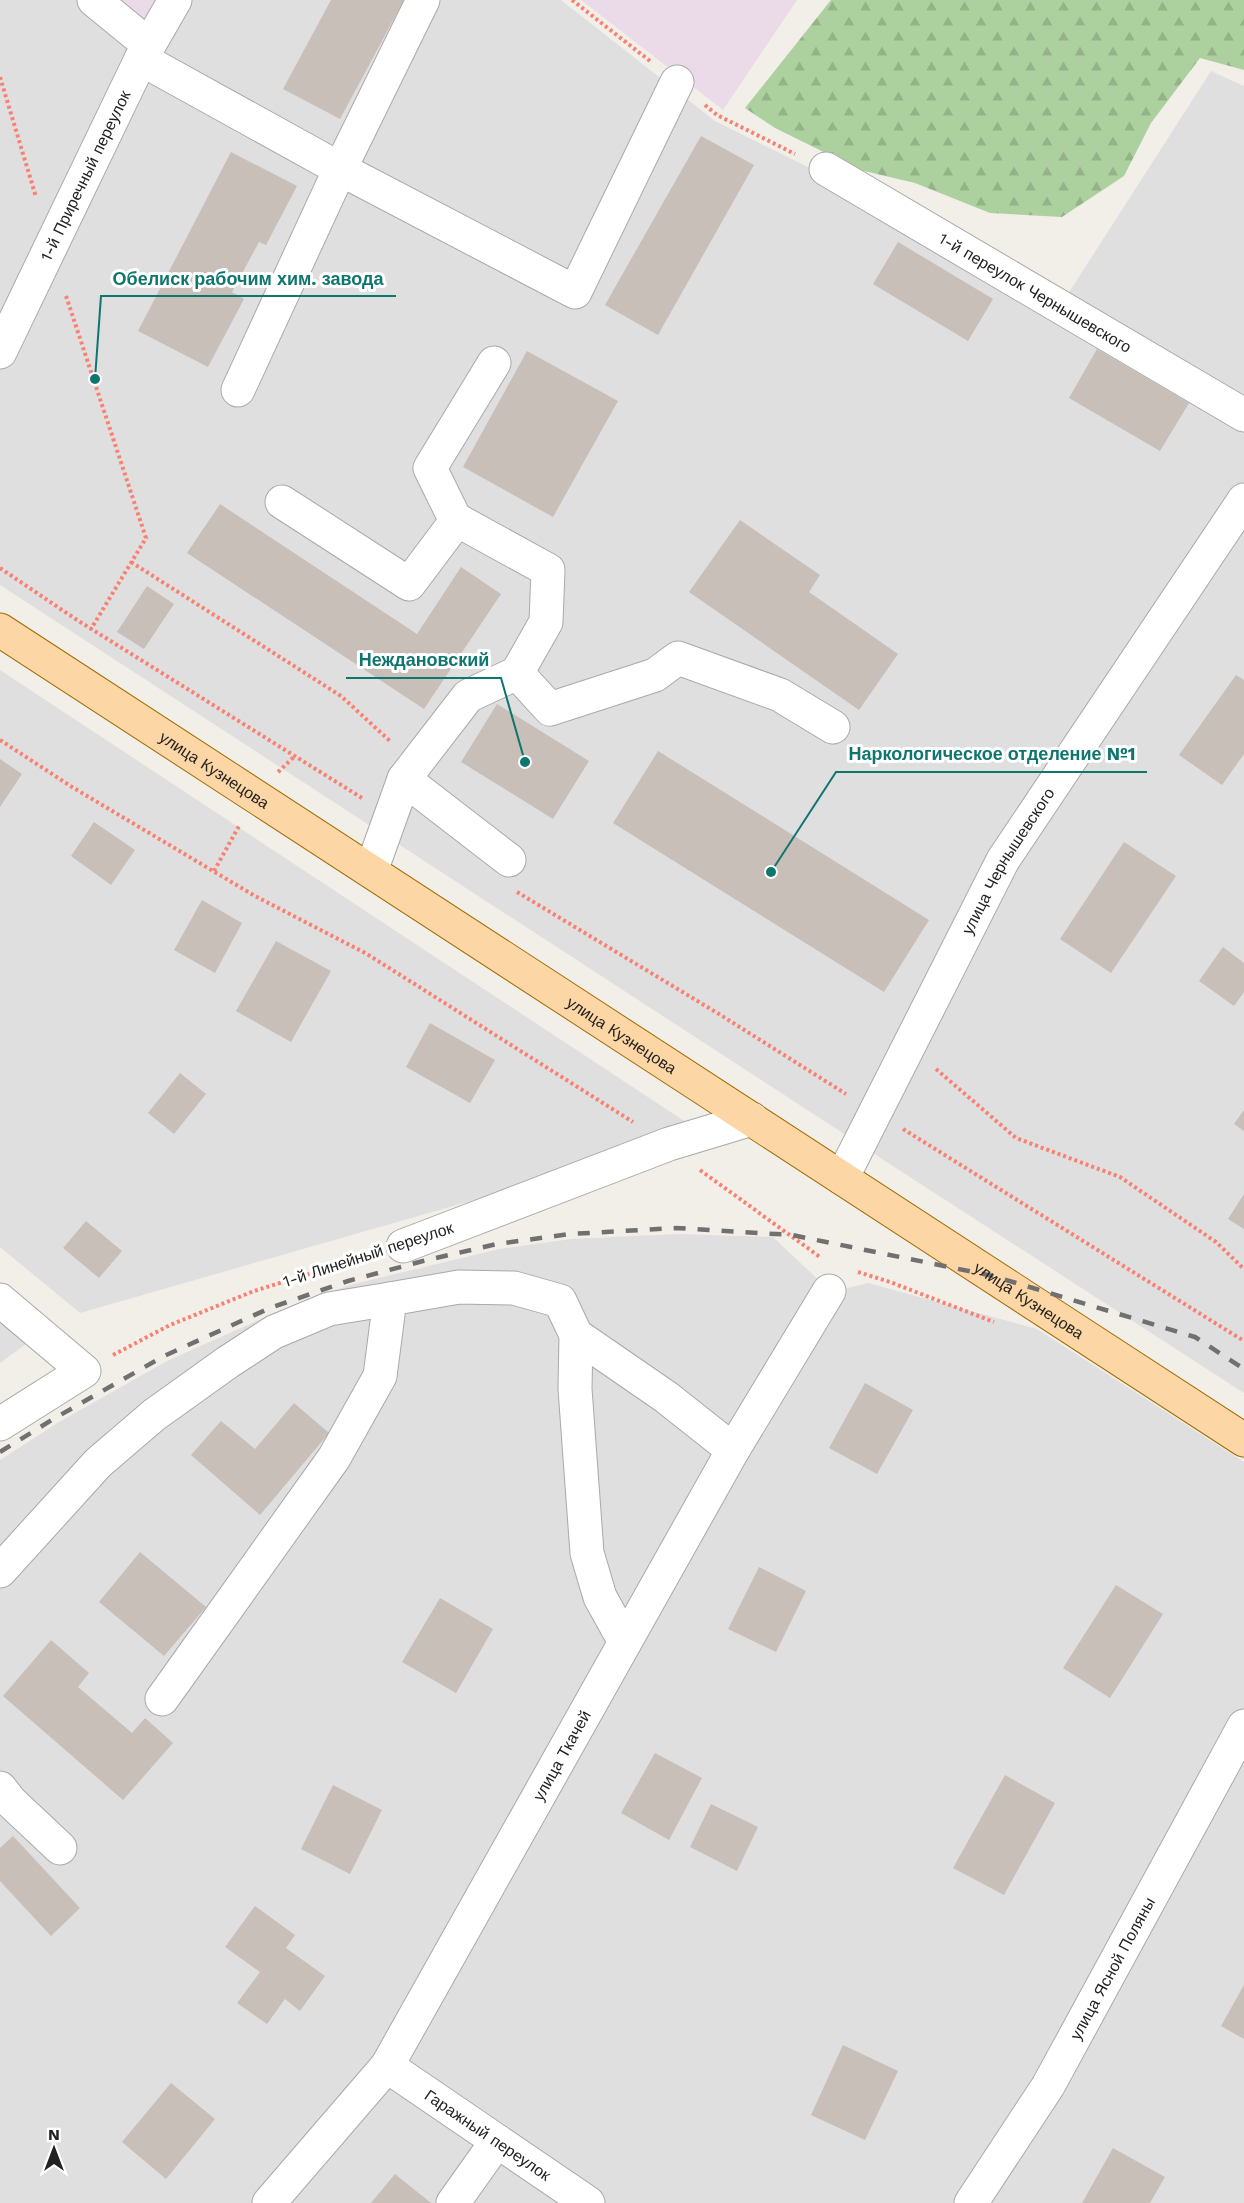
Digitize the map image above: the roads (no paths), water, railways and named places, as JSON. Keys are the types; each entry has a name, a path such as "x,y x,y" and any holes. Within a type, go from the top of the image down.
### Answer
{"main road":[{"name":"улица Кузнецова","path":"0,630 1244,1440"}],"street":[{"path":"94,0 145,52 340,169 575,292 677,82"},
{"name":"1-й Приречный переулок","path":"0,352 145,52 175,0"},
{"path":"238,390 340,169 423,0"},
{"name":"1-й переулок Чернышевского","path":"826,169 1244,415"},
{"path":"371,871 404,779 468,696 517,673 546,622 548,570 456,521 430,468 494,363"},
{"name":"улица Чернышевского","path":"842,1178 1003,860 1244,500"},
{"path":"282,502 409,584 456,521"},
{"path":"517,673 550,709 655,675 678,658 780,695 833,727"},
{"path":"404,779 512,876"},
{"name":"1-й Линейный переулок","path":"403,1246 669,1144 752,1119"},
{"name":"улица Ткачей","path":"269,2203 387,2066 834,1274"},
{"path":"0,1572 98,1463 154,1415 274,1332 329,1310 459,1287 514,1288 560,1301 576,1335 575,1389 587,1553 600,1597 625,1642"},
{"path":"162,1699 334,1458 380,1376 390,1299"},
{"path":"0,1300 84,1371 0,1424"},
{"path":"576,1335 666,1397 733,1450"},
{"name":"улица Ясной Поляны","path":"972,2203 1048,2086 1244,1726"},
{"path":"0,1788 10,1801 60,1848"},
{"name":"Гаражный переулок","path":"387,2066 588,2203"},
{"path":"453,2203 497,2141"}],"railway":[{"path":"0,1452 164,1356 270,1308 348,1281 423,1261 497,1244 570,1234 676,1228 792,1235 993,1276 1195,1337 1244,1369"}],"place":[{"name":"Обелиск рабочим хим. завода","path":"95,379"},
{"name":"Неждановский","path":"525,762"},
{"name":"Наркологическое отделение №1","path":"771,872"}]}
